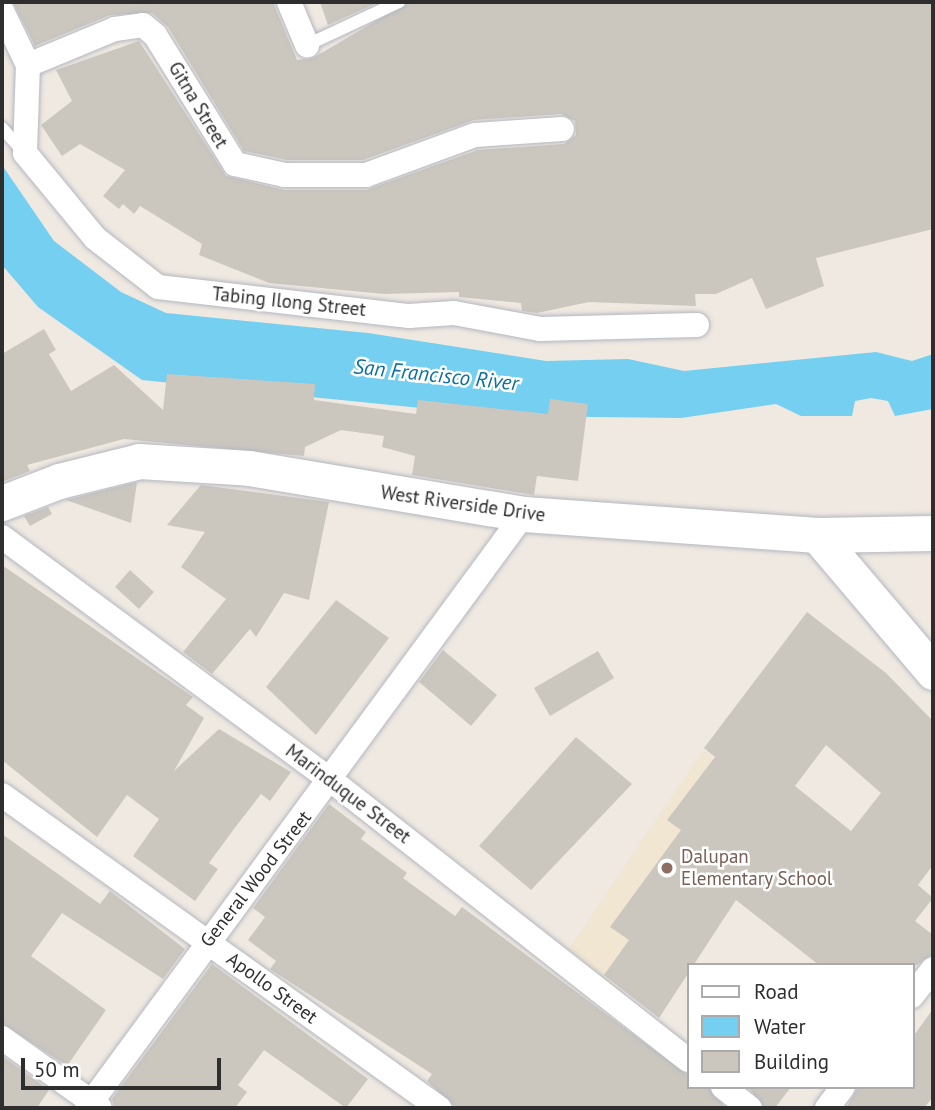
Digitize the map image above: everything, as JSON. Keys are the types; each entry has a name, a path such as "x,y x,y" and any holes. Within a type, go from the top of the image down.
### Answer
{"street":[{"path":"289,2 307,45"},
{"path":"2,11 28,65 25,153"},
{"name":"Gitna Street","path":"28,65 116,29 143,25 155,35 234,164 285,175 366,175 475,135 562,129"},
{"name":"Tabing Ilong Street","path":"25,153 86,229 158,287 410,316 454,313 540,329 697,325"},
{"name":"West Riverside Drive","path":"2,503 59,481 139,461 249,468 524,514 817,535 933,533"},
{"name":"General Wood Street","path":"93,1106 207,942 332,781 524,514"},
{"path":"817,535 933,672"},
{"name":"Marinduque Street","path":"2,537 332,781 687,1059"},
{"name":"Apollo Street","path":"2,796 439,1108"},
{"path":"914,993 933,969"},
{"path":"2,1038 93,1106"},
{"path":"726,1089 750,1108"},
{"path":"827,1108 841,1089"}],"lane":[{"path":"307,45 399,2"},
{"path":"2,128 25,153"}],"shaded area":[{"name":"Dalupan Elementary School","path":"703,750 789,818 716,860 623,992 569,949"}],"water":[{"name":"San Francisco River","path":"2,165 54,241 121,292 166,313 368,333 546,361 628,359 684,371 876,352 912,361 933,354 933,409 895,416 888,401 871,398 855,401 852,416 801,416 776,404 681,418 500,416 142,380 38,307 2,265"}],"building":[{"path":"13,2 273,2 297,60 313,58 408,2 933,2 933,229 816,258 824,286 766,309 752,278 716,294 695,294 696,306 589,302 537,313 522,311 521,303 459,297 459,292 384,294 269,283 199,255 202,244 140,206 134,214 123,204 119,209 103,196 125,170 80,144 62,156 41,125 72,101 56,70 139,41 226,176 285,190 366,190 478,150 564,144 576,135 575,121 561,114 474,120 363,160 287,160 244,151 168,27 152,13 110,15 35,46"},
{"path":"320,2 379,2 328,25"},
{"path":"44,329 56,350 49,354 71,391 114,365 163,410 167,374 315,384 314,400 416,414 418,400 548,414 550,399 588,404 578,481 537,476 534,495 412,475 415,456 382,447 384,436 341,430 305,447 304,456 124,439 27,465 30,471 2,482 2,354"},
{"path":"137,482 131,523 66,500"},
{"path":"201,485 329,502 309,600 284,593 256,637 250,629 212,674 183,652 226,599 181,567 205,532 167,525"},
{"path":"48,507 52,514 30,526 24,516"},
{"path":"2,565 193,697 186,705 204,718 174,771 219,729 291,772 270,801 261,794 234,829 209,863 218,869 195,901 133,856 159,819 127,795 97,837 2,760"},
{"path":"130,570 154,592 139,609 115,587"},
{"path":"336,600 389,638 316,735 266,687"},
{"path":"807,612 886,673 933,721 933,865 918,885 933,898 915,921 933,935 933,954 917,965 816,963 736,900 695,963 687,963 687,975 659,1018 604,975 629,940 610,927 681,830 667,820 715,757 704,748","holes":["826,745 881,793 851,831 795,786"]},
{"path":"443,650 497,695 471,726 419,682"},
{"path":"598,651 614,678 550,716 534,688"},
{"path":"576,737 632,784 531,890 479,846"},
{"path":"329,804 366,832 361,839 407,873 403,878 455,916 462,907 687,1074 687,1089 710,1089 726,1108 456,1108 427,1081 432,1074 270,969 276,961 248,940 265,917 253,908"},
{"path":"2,834 100,904 110,891 185,949 163,979 62,913 31,956 106,1010 67,1066 2,1023"},
{"path":"212,964 368,1079 346,1108 264,1050 238,1085 247,1092 235,1108 115,1108 112,1099"},
{"path":"933,1009 933,1097 924,1108 846,1108 857,1089 914,1089 914,1035"},
{"path":"2,1056 49,1090 37,1108 2,1108"},
{"path":"750,1089 789,1089 775,1108 765,1108"}],"place":[{"name":"Dalupan Elementary School","path":"667,868"}]}
